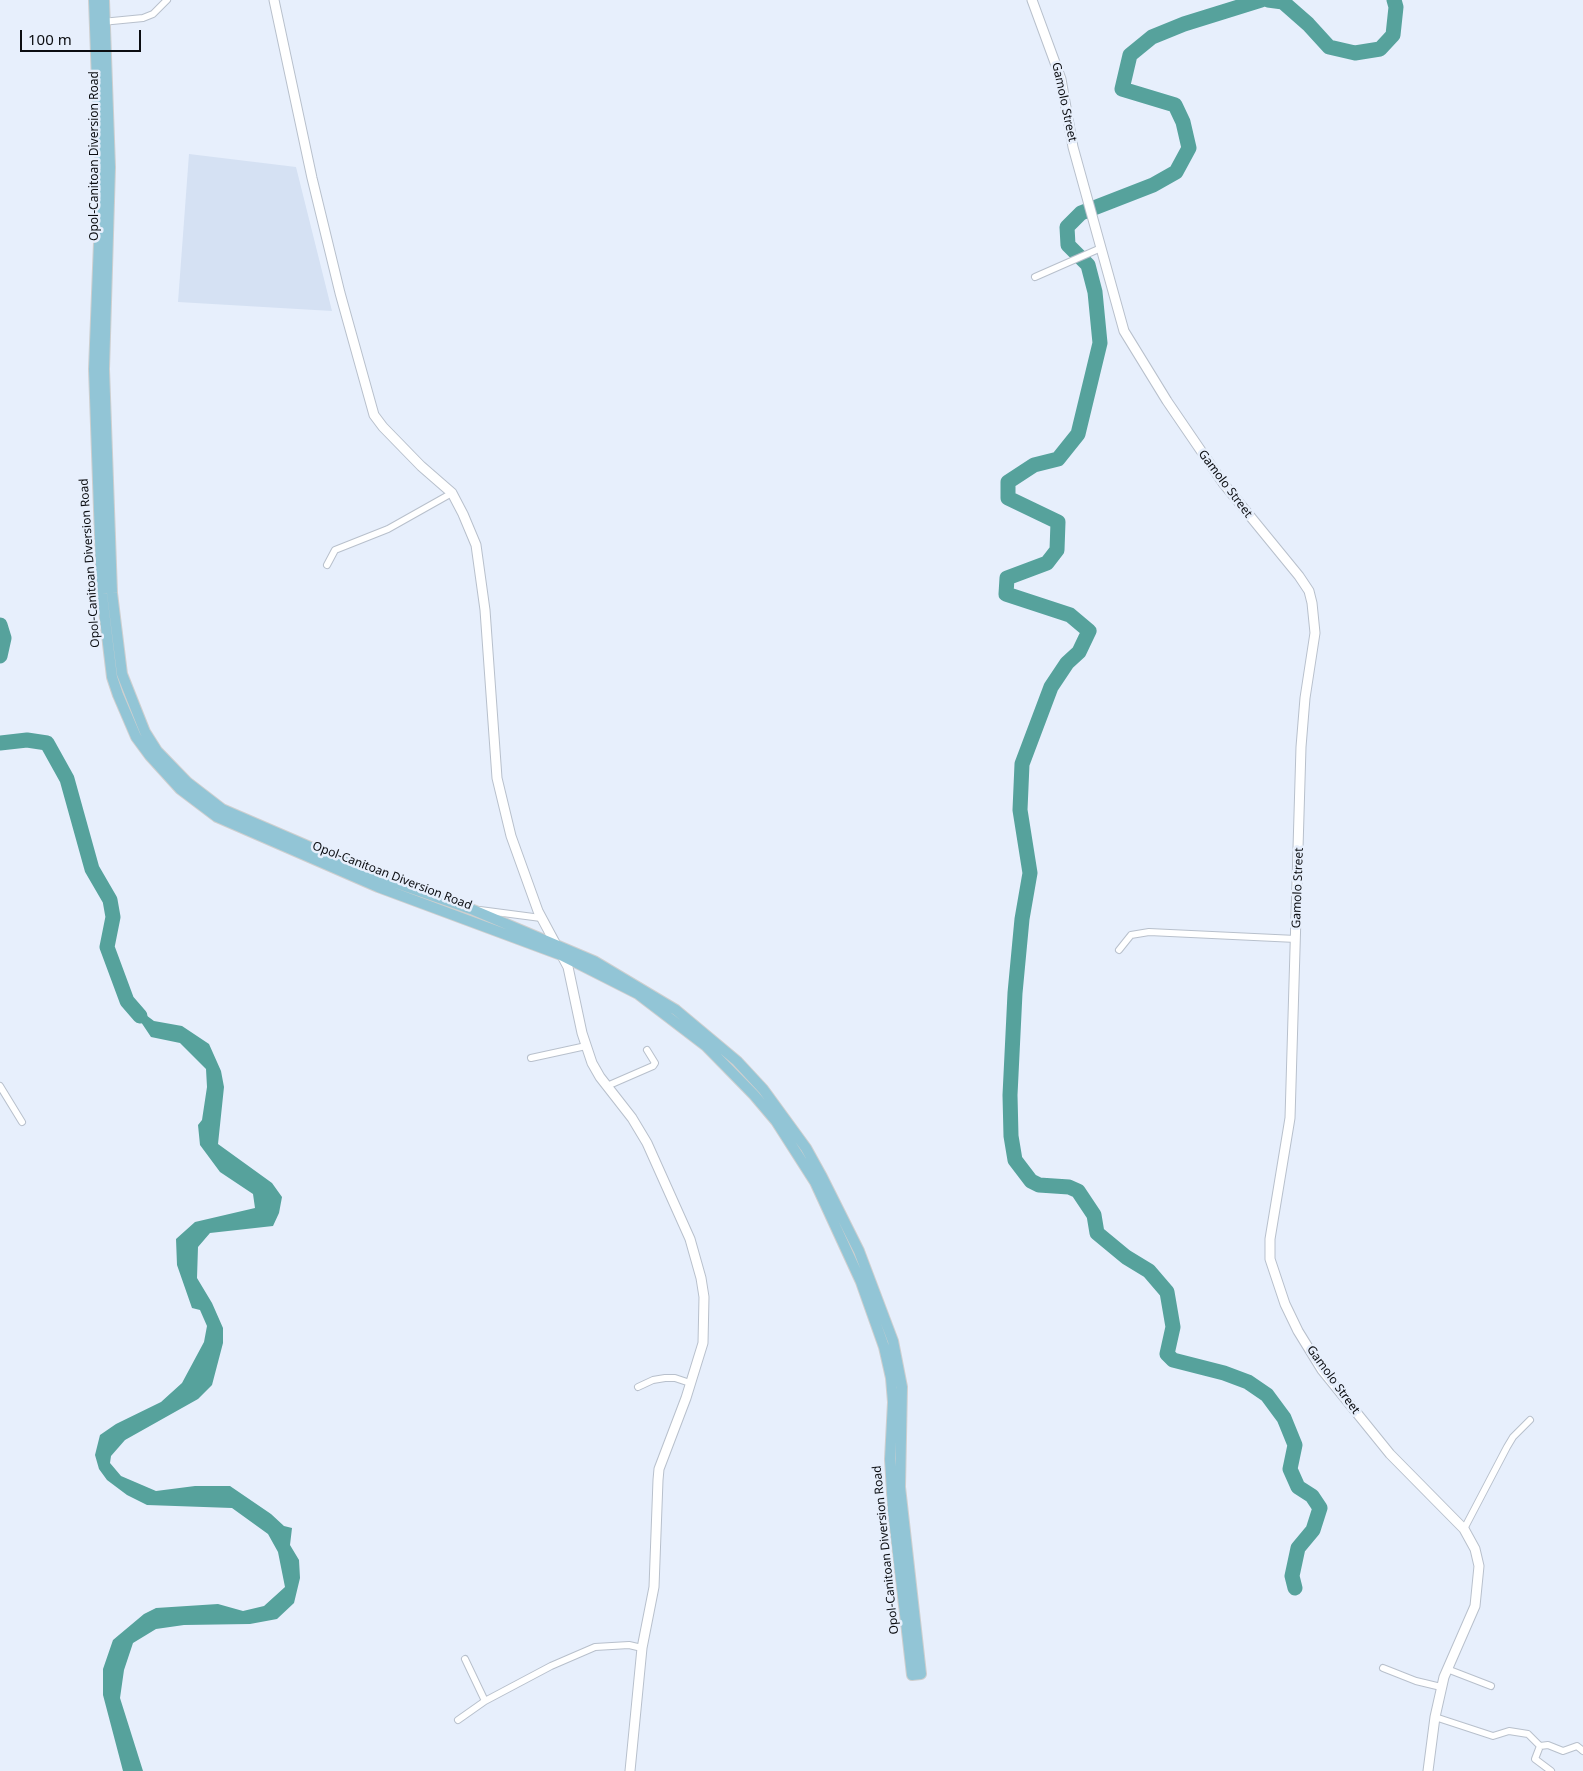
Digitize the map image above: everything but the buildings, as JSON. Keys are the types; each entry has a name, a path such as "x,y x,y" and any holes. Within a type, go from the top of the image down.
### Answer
{"main road":[{"name":"Opol-Canitoan Diversion Road","path":"94,0 100,22"},
{"name":"Opol-Canitoan Diversion Road","path":"104,0 100,22 101,192 94,369 100,554 109,657 118,695 136,737 164,773 197,803 217,817 378,886 469,914 561,955 638,994 706,1046 760,1101 797,1152 815,1182 876,1321 891,1378 893,1402 890,1488 916,1674"},
{"name":"Opol-Canitoan Diversion Road","path":"469,914 484,914 555,943 581,966"}],"street":[{"path":"100,22 143,18 157,10 166,0"},
{"path":"274,0 312,178 367,395 374,415 383,427 452,493 473,538 481,573 500,795 511,836 541,918 561,955"},
{"name":"Gamolo Street","path":"1032,0 1061,79 1073,147 1124,330 1144,366 1223,483 1299,576 1311,598 1315,619 1315,633 1305,698 1301,747 1289,1132 1270,1239 1270,1259 1275,1277 1298,1331 1322,1370 1390,1454 1464,1529 1475,1549 1479,1566 1475,1606 1441,1687 1428,1771"},
{"path":"1035,277 1101,248"},
{"path":"327,565 335,550 388,529 452,493"},
{"path":"469,914 494,912 541,918"},
{"path":"484,914 494,912"},
{"path":"1119,950 1131,935 1149,932 1296,939"},
{"path":"581,966 586,1046 592,1063 632,1118 647,1144 677,1209 697,1259 704,1297 703,1343 660,1469 654,1587 642,1648 636,1730 630,1771"},
{"path":"531,1058 586,1046"},
{"path":"607,1086 653,1066 655,1063 647,1050"},
{"path":"0,1086 22,1122"},
{"path":"638,1387 653,1380 665,1378 675,1378 690,1383"},
{"path":"1464,1529 1513,1437 1530,1420"},
{"path":"458,1720 485,1702 551,1666 595,1647 629,1645 642,1648"},
{"path":"465,1659 485,1702"},
{"path":"1383,1668 1416,1681 1441,1687"},
{"path":"1447,1669 1491,1686"},
{"path":"1435,1717 1493,1736 1509,1731 1528,1734 1540,1746"},
{"path":"1540,1746 1548,1745 1563,1751 1577,1746 1583,1751"},
{"path":"1540,1746 1535,1759 1551,1771"}],"shaded area":[{"path":"189,154 296,167 332,311 178,302"},
{"path":"127,1001 154,1021 182,1026 209,1044 221,1071 224,1087 218,1144 272,1183 282,1197 279,1213 273,1226 210,1233 198,1247 197,1278 212,1303 223,1328 223,1343 212,1385 198,1399 125,1440 111,1456 110,1463 121,1476 156,1491 195,1486 230,1486 271,1514 284,1526 292,1528 290,1545 299,1560 300,1578 294,1603 277,1619 250,1624 184,1625 156,1629 133,1643 124,1670 120,1698 143,1771 123,1771 103,1695 103,1669 113,1640 144,1614 156,1608 218,1604 243,1611 264,1606 285,1587 278,1552 268,1534 232,1508 147,1505 127,1495 107,1480 99,1469 95,1455 100,1435 116,1424 161,1402 182,1383 204,1342 207,1326 200,1310 192,1308 177,1265 176,1239 195,1222 255,1208 253,1194 220,1172 200,1145 198,1125 202,1120 207,1087 206,1069 180,1043 151,1037"}],"waterway":[{"path":"1261,0 1184,24 1152,37 1130,55 1122,89 1175,105 1183,122 1189,148 1176,172 1153,185 1081,213 1067,227 1068,245 1088,265 1095,292 1100,343 1078,434 1058,459 1034,465 1008,482 1008,498 1058,522 1057,550 1047,563 1007,578 1006,594 1070,615 1089,631 1079,652 1067,663 1051,687 1022,764 1020,810 1030,873 1022,919 1015,993 1010,1095 1011,1136 1015,1160 1031,1181 1039,1185 1069,1187 1078,1191 1094,1215 1097,1233 1126,1257 1149,1271 1167,1292 1173,1327 1167,1354 1173,1360 1224,1373 1248,1382 1267,1395 1284,1418 1295,1445 1290,1469 1298,1487 1312,1496 1320,1508 1313,1530 1298,1548 1292,1576 1295,1588"},
{"path":"1268,0 1283,2 1308,24 1329,47 1355,53 1380,49 1393,35 1396,7 1394,0"},
{"path":"0,625 4,638 0,656"},
{"path":"0,743 27,740 47,743 67,779 92,869 110,900 113,917 107,947 127,1001 140,1016"}]}
